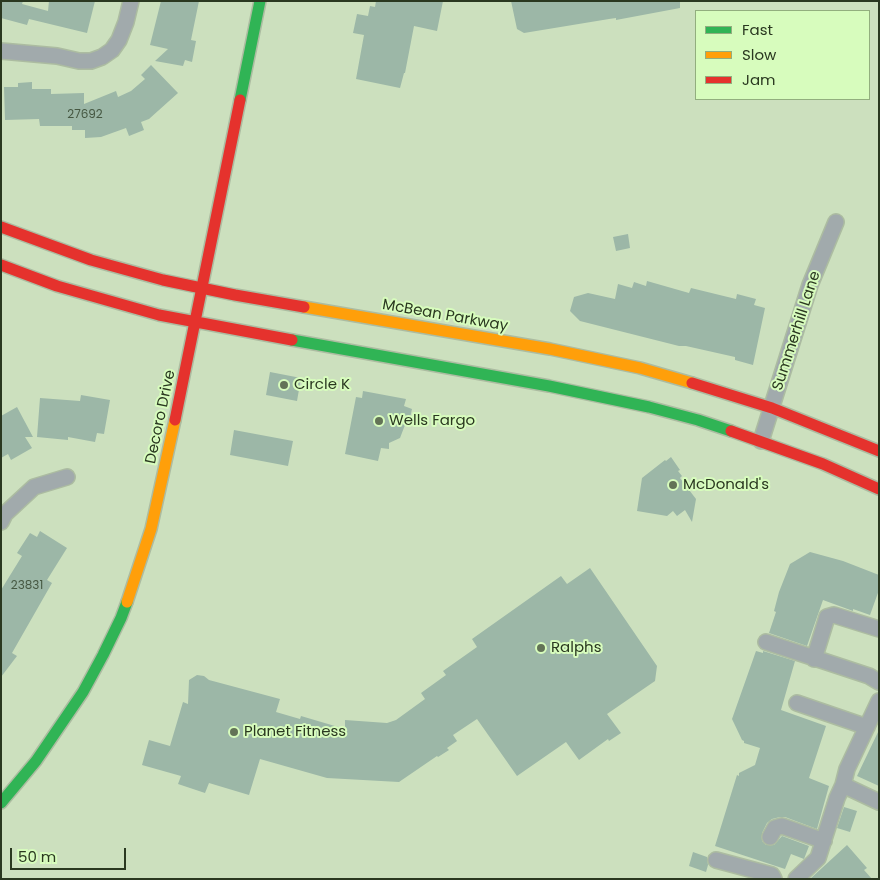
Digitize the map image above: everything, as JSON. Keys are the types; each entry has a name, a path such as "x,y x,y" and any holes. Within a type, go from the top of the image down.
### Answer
{"main road":[{"name":"Decoro Drive","path":"1,803 36,761 61,727 83,692 121,618 137,574 151,530 260,1"},
{"name":"McBean Parkway","path":"1,227 91,260 163,280 595,358 684,380 822,426 879,451"},
{"path":"1,265 104,300 150,313 599,395 698,420 823,464 879,489"}],"street":[{"path":"1,51 57,56 79,61 91,61 102,57 112,50 120,40 131,1"},
{"name":"Summerhill Lane","path":"761,441 810,285 836,222"},
{"path":"1,522 5,514 34,487 67,477"},
{"path":"814,658 827,617 834,615 878,626"},
{"path":"766,642 869,676 879,682"},
{"path":"796,879 818,858 847,769 879,701"},
{"path":"797,703 867,727"},
{"path":"843,785 879,802"},
{"path":"770,836 776,828 782,826 824,841"},
{"path":"716,860 772,875 774,879"}],"building":[{"path":"1,1 23,1 22,4 48,11 49,1 95,1 87,33 29,19 27,25 1,18"},
{"path":"161,1 199,1 191,40 196,41 192,62 185,60 183,66 155,61 168,49 150,45"},
{"path":"376,1 443,1 437,31 414,26 405,73 400,88 356,79 364,35 353,33 357,14 368,16 370,6 375,7"},
{"path":"511,1 680,1 680,8 616,20 616,18 524,33 517,29"},
{"path":"151,65 178,93 149,119 141,122 144,130 129,136 126,128 101,137 85,138 85,130 72,130 72,126 40,126 39,119 5,120 4,87 18,87 18,83 32,82 32,89 51,89 51,94 84,93 84,104 116,91 118,97 131,91 145,79 141,75"},
{"path":"628,234 630,248 616,251 613,237"},
{"path":"647,281 689,293 691,288 736,299 737,294 756,299 754,305 765,308 753,365 735,360 735,357 679,346 580,321 570,311 574,297 588,293 615,299 618,284 632,288 634,282 646,286"},
{"path":"270,372 301,378 297,401 266,395"},
{"path":"363,391 406,399 404,406 412,409 409,423 405,425 400,438 389,443 389,449 381,448 378,461 345,454 356,397 362,398"},
{"path":"81,395 110,400 104,434 97,433 95,442 68,437 68,440 37,437 40,398 80,401"},
{"path":"17,407 33,437 25,437 32,448 11,460 8,454 1,458 1,416"},
{"path":"234,430 293,441 288,466 230,455"},
{"path":"671,457 680,470 678,471 682,476 680,478 696,499 692,522 685,510 677,516 673,511 667,516 637,511 642,478"},
{"path":"40,531 67,548 47,580 52,583 12,653 17,656 1,677 1,590 22,556 17,553 30,533 37,537"},
{"path":"810,552 843,561 879,575 879,590 870,615 823,600 807,646 769,633 776,612 774,611 779,592 790,564"},
{"path":"590,568 657,666 655,681 607,714 621,733 609,741 608,739 579,760 566,742 517,776 477,719 453,735 457,741 447,748 449,750 399,782 327,778 260,759 249,795 209,783 205,793 178,784 181,776 142,765 149,740 170,746 183,702 188,704 189,680 197,675 280,699 276,712 300,719 301,716 345,729 345,720 387,723 396,720 425,699 421,693 446,675 443,671 477,647 472,639 561,576 567,584"},
{"path":"756,651 763,653 763,651 795,661 781,710 826,726 809,778 829,786 817,829 785,817 780,817 772,819 767,823 762,833 762,841 766,845 774,845 782,836 809,846 804,859 791,854 785,869 715,846 737,775 739,776 739,773 755,765 760,748 744,743 732,719"},
{"path":"879,730 879,786 857,776"},
{"path":"844,807 857,811 850,832 837,828"},
{"path":"847,845 867,868 864,870 872,879 810,879"},
{"path":"693,852 707,857 708,865 706,872 689,866"}],"traffic: fast":[{"path":"240,100 260,1"},
{"path":"292,340 549,386 649,407 731,431"},
{"path":"1,803 36,761 83,692 103,655 127,602"}],"traffic: slow":[{"path":"304,307 550,349 640,368 692,383"},
{"path":"127,602 151,529 175,420"}],"traffic: jam":[{"path":"175,420 240,100"},
{"path":"1,227 91,260 163,280 304,307"},
{"path":"1,265 57,286 159,315 292,340"},
{"path":"692,383 772,408 879,451"},
{"path":"731,431 823,464 879,489"}],"place":[{"name":"Circle K","path":"284,385"},
{"name":"Wells Fargo","path":"379,421"},
{"name":"McDonald's","path":"673,485"},
{"name":"Ralphs","path":"541,648"},
{"name":"Planet Fitness","path":"234,732"}]}
